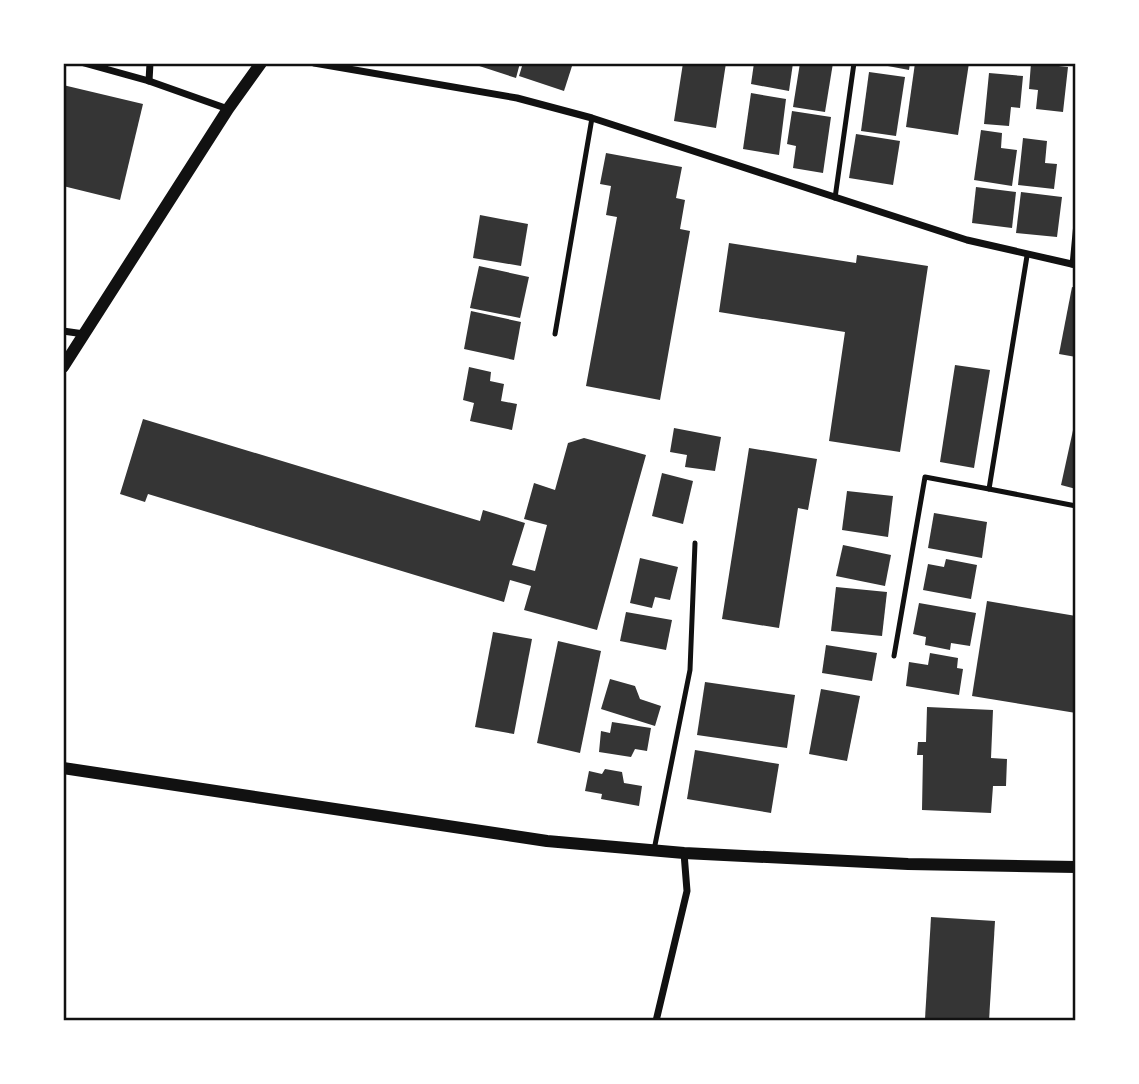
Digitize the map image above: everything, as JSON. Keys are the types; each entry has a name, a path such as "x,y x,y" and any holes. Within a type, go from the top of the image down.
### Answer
{"street":[{"path":"84,63 149,81 228,108"},
{"path":"149,81 150,63"},
{"path":"63,367 228,108 261,63"},
{"path":"314,63 517,98 592,118 967,240 1074,265"},
{"path":"63,331 84,334"},
{"path":"63,768 533,839 684,853 908,864 1076,867"},
{"path":"656,1021 687,891 684,853"}],"lane":[{"path":"835,198 854,63"},
{"path":"555,334 592,118"},
{"path":"1074,265 1076,223"},
{"path":"989,489 1027,256"},
{"path":"894,656 925,477 1076,506"},
{"path":"654,850 690,670 695,543"}],"building":[{"path":"470,63 520,63 516,78"},
{"path":"523,63 573,63 564,91 519,76"},
{"path":"683,63 726,63 716,128 674,121"},
{"path":"754,63 793,63 789,91 751,84"},
{"path":"800,63 833,63 825,112 793,107"},
{"path":"872,63 910,63 909,70"},
{"path":"915,63 969,63 958,135 906,127"},
{"path":"1031,63 1068,67 1063,112 1036,109 1038,90 1029,89"},
{"path":"869,72 905,77 896,136 861,131"},
{"path":"989,73 1023,76 1020,108 1011,107 1009,126 984,124"},
{"path":"63,85 143,104 120,200 63,186"},
{"path":"751,93 786,99 779,155 743,149"},
{"path":"792,111 831,117 823,173 793,168 796,146 787,144"},
{"path":"981,130 1002,133 1001,148 1017,150 1012,186 974,180"},
{"path":"856,134 900,141 893,185 849,178"},
{"path":"1023,138 1047,141 1045,163 1057,164 1054,189 1018,185"},
{"path":"606,153 682,167 676,198 685,200 680,229 690,231 660,400 586,386 617,217 606,215 611,186 600,184"},
{"path":"976,187 1016,192 1012,228 972,223"},
{"path":"1021,192 1062,197 1057,237 1016,233"},
{"path":"480,215 528,224 521,266 473,258"},
{"path":"729,243 856,263 857,255 928,266 900,452 829,441 845,332 719,312"},
{"path":"479,266 529,277 520,318 470,308"},
{"path":"1072,287 1076,288 1076,357 1059,354"},
{"path":"471,311 521,322 514,360 464,349"},
{"path":"955,365 990,370 974,468 940,462"},
{"path":"469,367 491,372 490,381 504,384 501,401 517,404 512,430 470,421 474,403 463,400"},
{"path":"143,419 480,521 483,510 525,523 512,565 535,571 547,525 524,519 534,483 555,490 568,443 584,438 646,455 597,630 524,610 531,586 510,580 504,602 148,494 145,502 120,494"},
{"path":"1076,421 1076,489 1061,485"},
{"path":"674,428 721,437 715,471 685,467 687,455 670,452"},
{"path":"749,448 817,459 808,510 798,508 779,628 722,619"},
{"path":"662,473 693,481 683,524 652,516"},
{"path":"847,491 893,496 888,537 842,530"},
{"path":"934,513 987,522 982,558 928,548"},
{"path":"843,545 891,555 885,586 836,576"},
{"path":"640,558 678,567 670,600 655,597 652,608 630,603"},
{"path":"946,559 977,565 971,599 923,590 928,564 944,567"},
{"path":"836,587 887,592 882,636 831,631"},
{"path":"987,601 1076,616 1076,713 972,696"},
{"path":"919,603 976,613 970,646 951,643 950,650 925,645 926,637 913,634"},
{"path":"626,612 672,620 666,650 620,641"},
{"path":"493,632 532,639 514,734 475,727"},
{"path":"558,641 601,651 580,753 537,743"},
{"path":"826,645 877,653 872,681 822,673"},
{"path":"930,653 958,658 957,668 963,669 959,695 906,686 909,662 928,665"},
{"path":"610,679 635,686 640,699 661,706 655,726 601,709"},
{"path":"705,682 795,695 787,748 697,735"},
{"path":"821,689 860,696 847,761 809,754"},
{"path":"927,707 993,710 991,758 1007,759 1006,786 993,786 991,813 922,810 923,755 917,755 918,742 926,742"},
{"path":"612,722 651,728 647,751 635,749 631,757 599,752 601,731 610,733"},
{"path":"695,750 779,764 771,813 687,799"},
{"path":"605,769 622,772 624,783 642,786 639,806 601,799 602,794 585,791 589,771 602,774"},
{"path":"931,917 995,921 989,1021 925,1019"}]}
